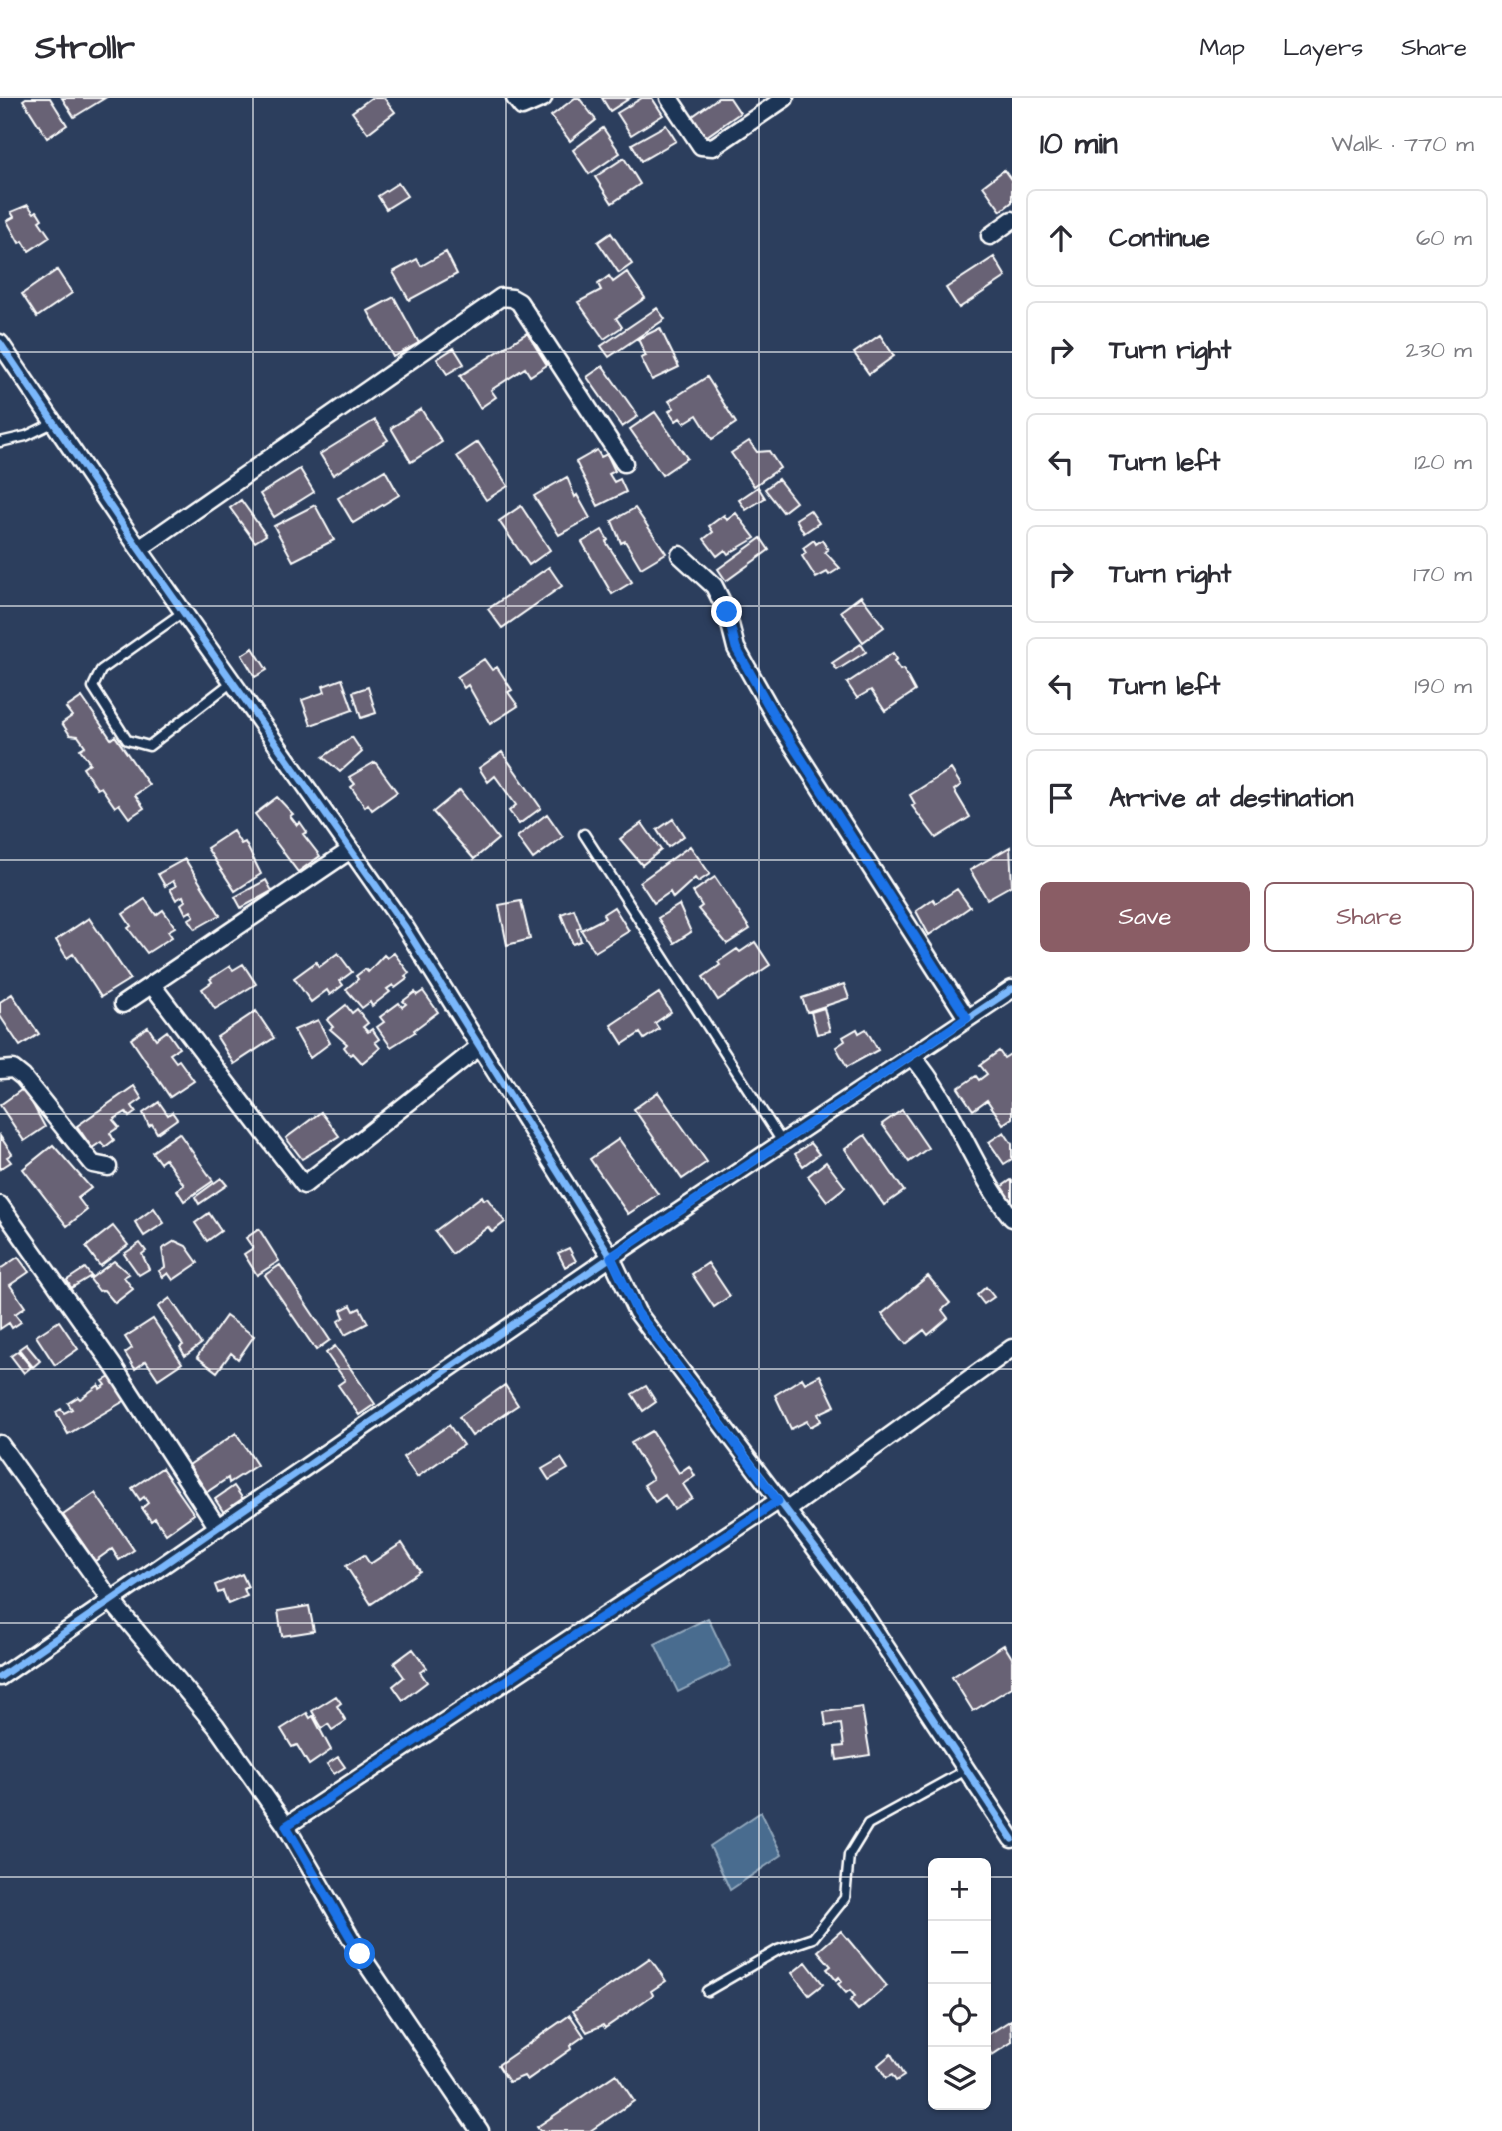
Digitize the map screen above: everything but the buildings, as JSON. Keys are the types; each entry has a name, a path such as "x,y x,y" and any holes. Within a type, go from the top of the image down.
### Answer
{"street":[{"path":"515,98 522,107 543,98"},
{"path":"669,98 701,145 706,147 713,146 785,98"},
{"path":"990,236 1012,220"},
{"path":"139,549 501,297 519,302 624,463"},
{"path":"0,343 139,549 405,927 611,1257 637,1312 858,1605 1012,1839"},
{"path":"680,555 714,586 727,612 736,648 776,719 967,1018"},
{"path":"123,1004 349,850"},
{"path":"152,985 304,1185 480,1046"},
{"path":"0,1678 113,1603 611,1257 1012,989"},
{"path":"913,1057 933,1080 963,1140 999,1202 1012,1218"},
{"path":"0,1070 13,1069 23,1077 88,1159 93,1164 108,1167"},
{"path":"0,1205 112,1364 218,1528"},
{"path":"286,1826 782,1506 1012,1348"},
{"path":"0,1444 113,1603 216,1726 286,1826 360,1954 481,2131"}],"lane":[{"path":"0,442 26,436 54,422"},
{"path":"183,612 101,670 93,687 127,740 149,746 232,682"},
{"path":"584,834 782,1142"},
{"path":"707,1991 778,1950 813,1938 845,1898 849,1855 868,1824 966,1770"}],"water":[{"path":"708,1618 731,1666 678,1692 655,1644"},
{"path":"761,1812 782,1855 730,1890 710,1846"}],"cycle path":[{"path":"0,343 139,549 405,927 611,1257 637,1312 858,1605 1012,1839"},
{"path":"0,1677 611,1257 1012,989"}],"route":[{"path":"360,1954 286,1826 778,1501 637,1312 611,1257 913,1057 967,1018 776,719 736,648 727,612"}]}
